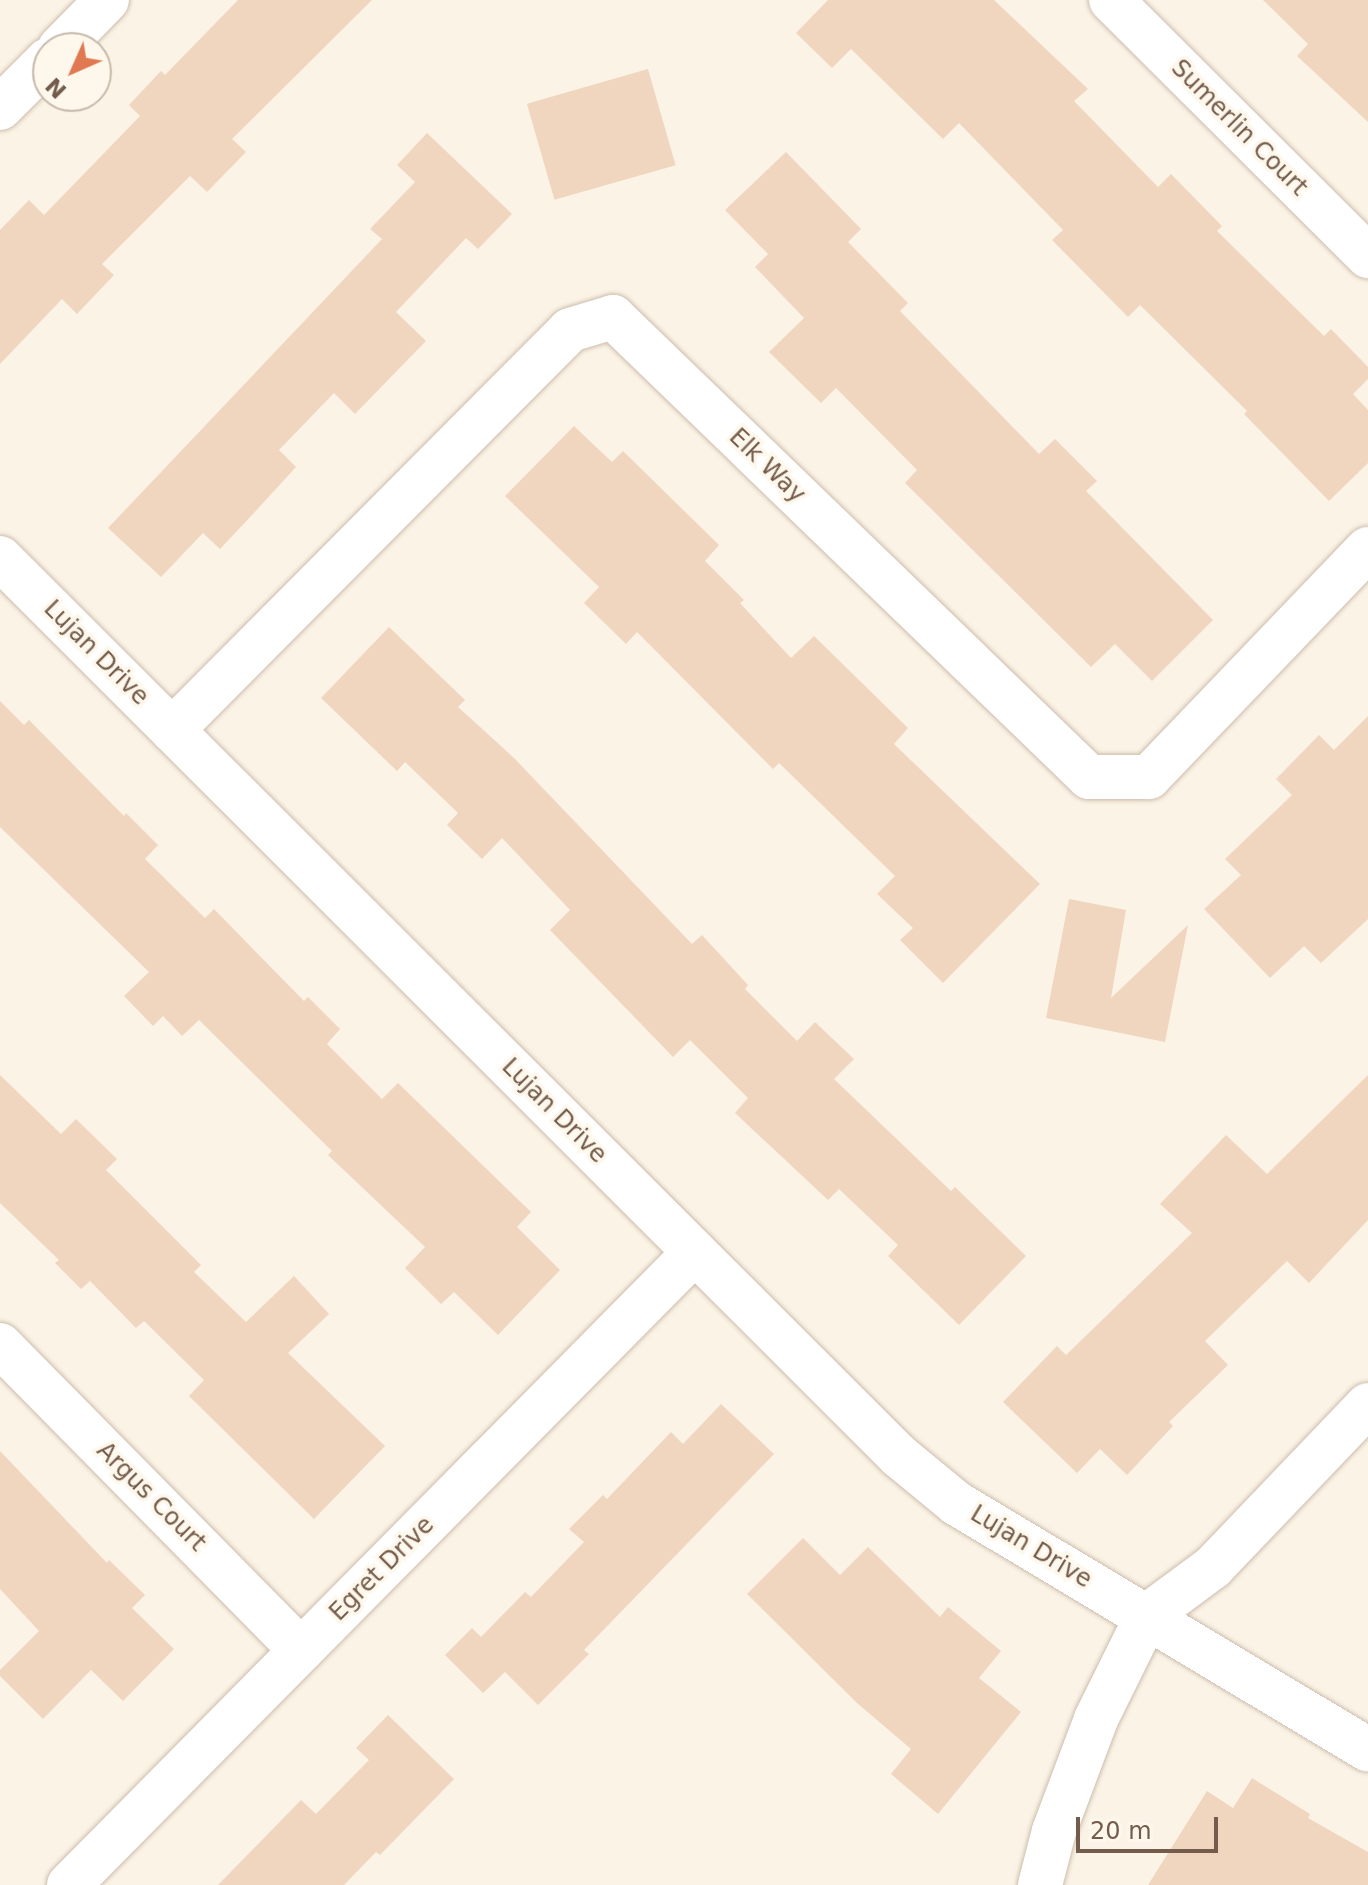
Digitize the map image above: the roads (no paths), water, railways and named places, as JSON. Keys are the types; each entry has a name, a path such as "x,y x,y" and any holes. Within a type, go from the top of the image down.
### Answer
{"street":[{"path":"76,32 107,0"},
{"name":"Sumerlin Court","path":"1111,0 1368,256"},
{"path":"0,108 32,76"},
{"name":"Elk Way","path":"172,730 570,330 613,317 1089,777 1149,777 1368,549"},
{"name":"Lujan Drive","path":"0,558 899,1456 956,1503 1368,1750"},
{"name":"Egret Drive","path":"69,1885 695,1252"},
{"name":"Argus Court","path":"0,1345 301,1650"},
{"path":"1040,1885 1054,1831 1096,1719 1147,1616 1213,1567 1368,1405"}]}
